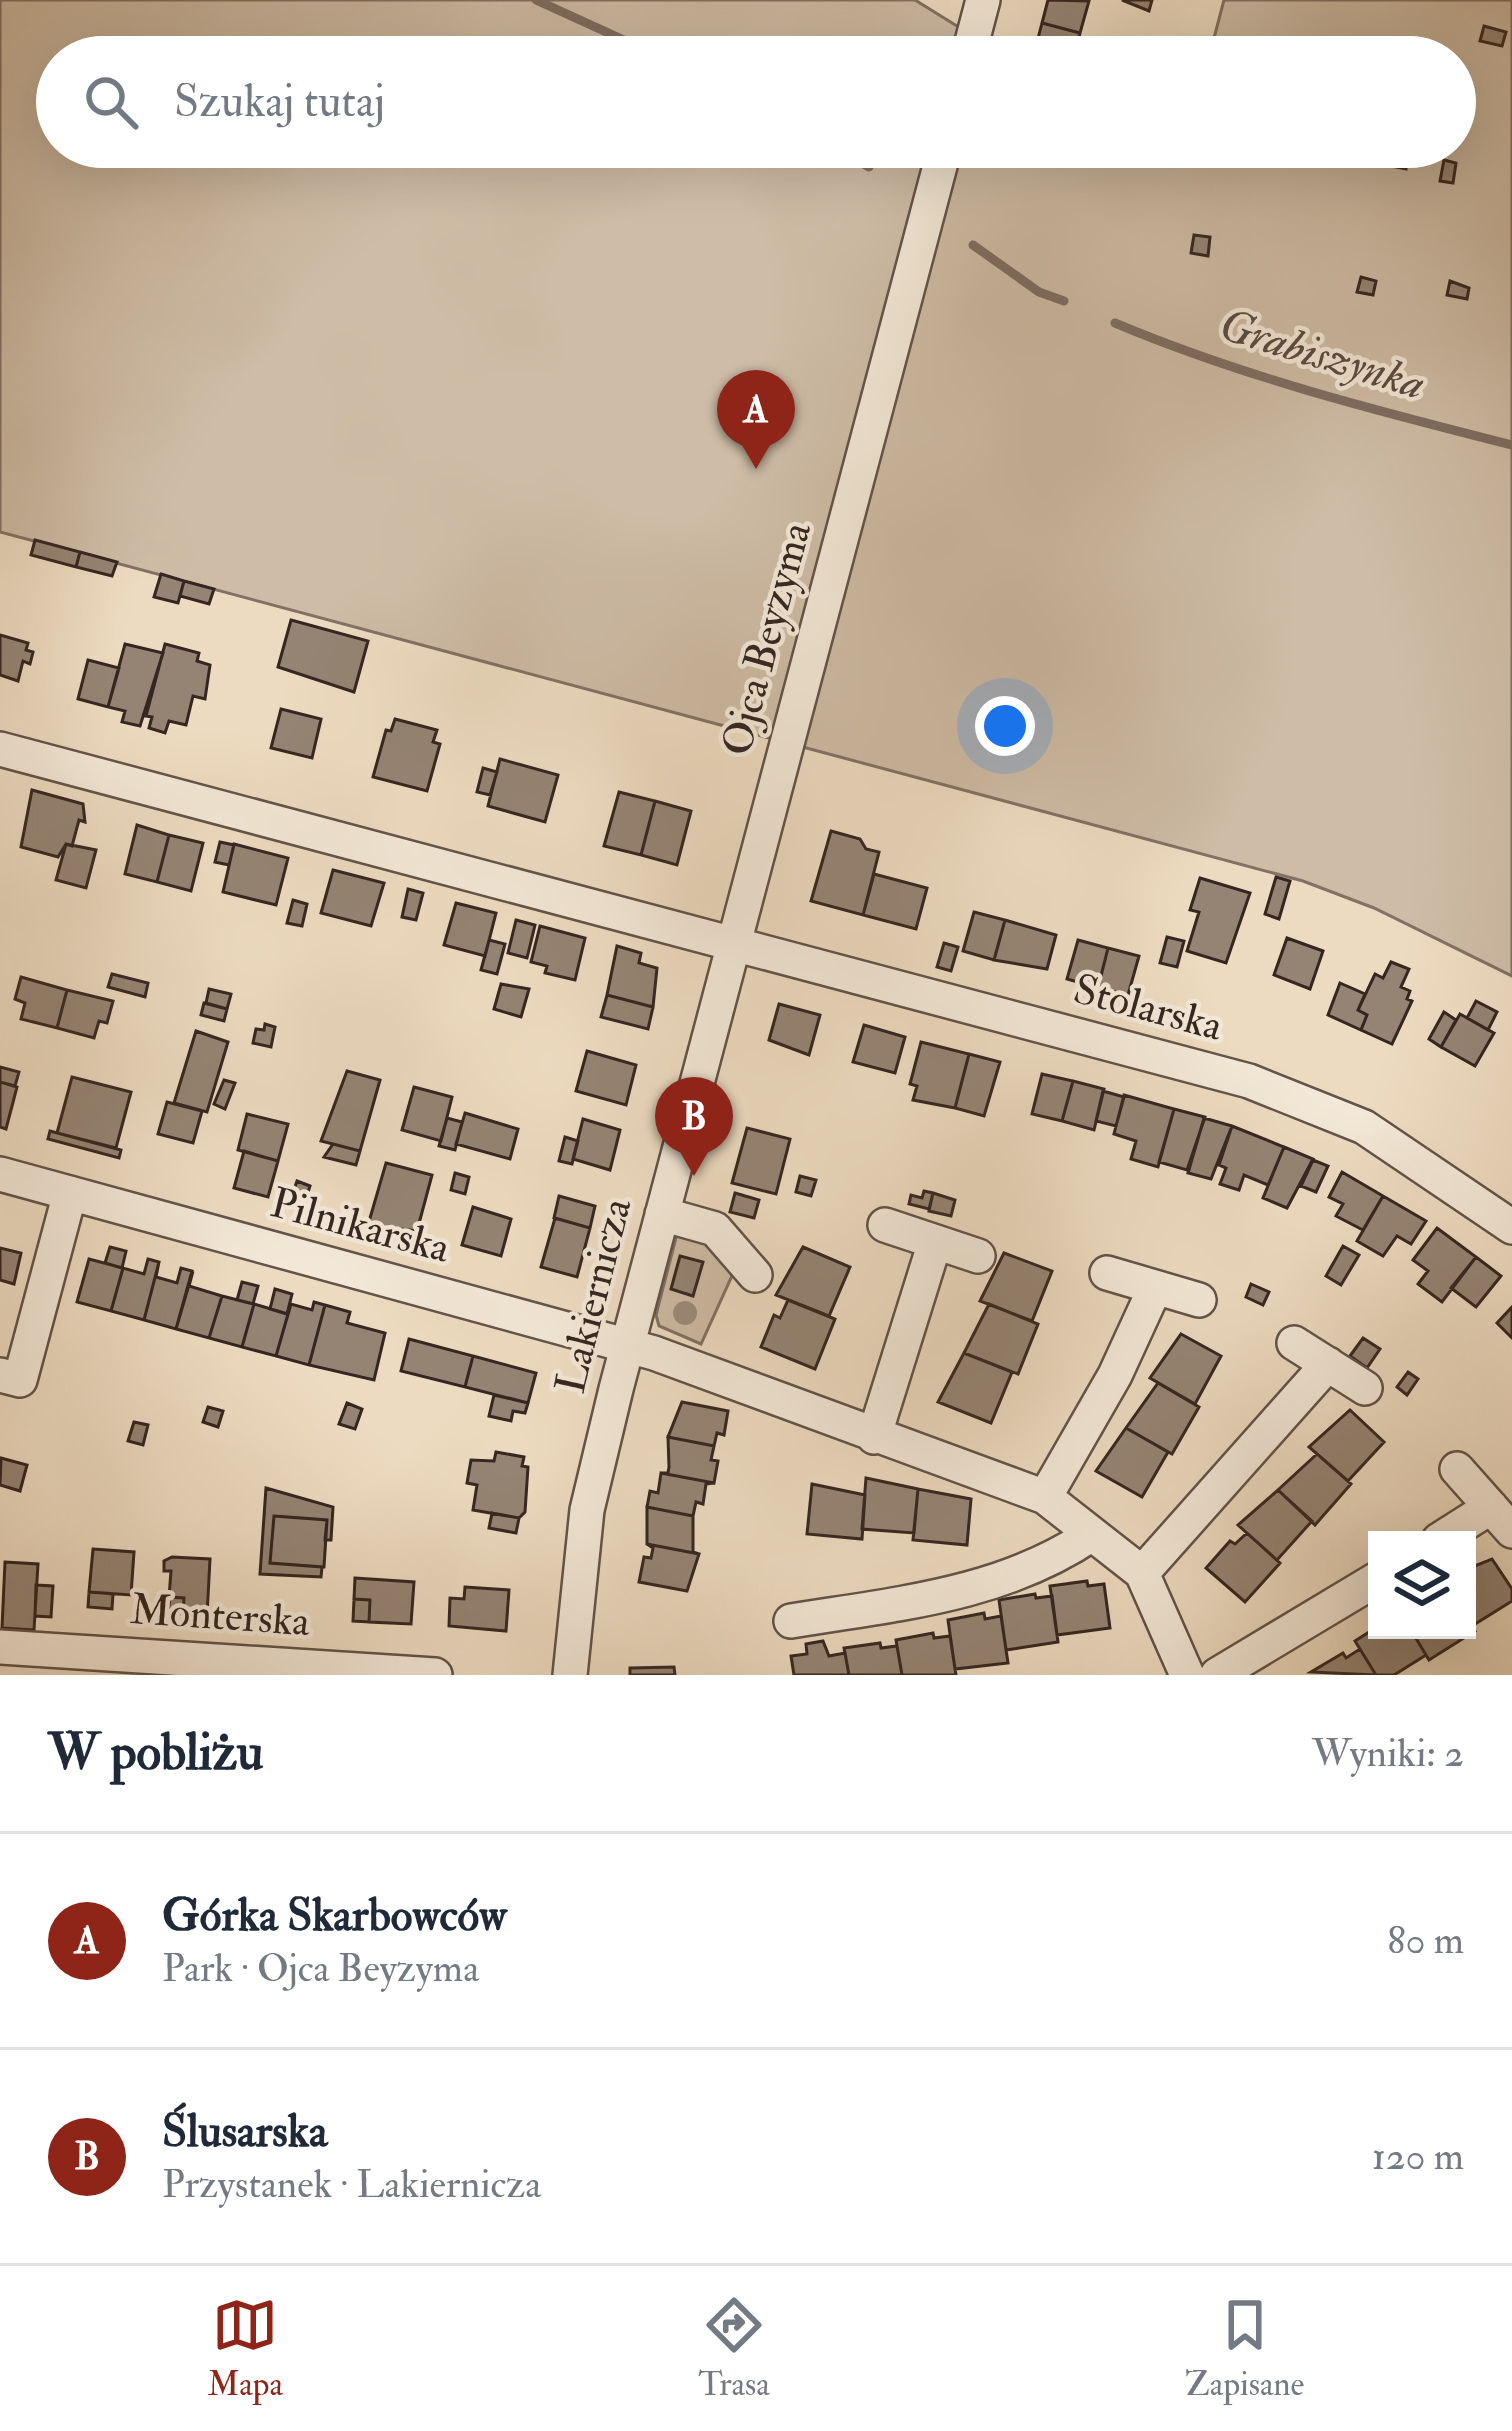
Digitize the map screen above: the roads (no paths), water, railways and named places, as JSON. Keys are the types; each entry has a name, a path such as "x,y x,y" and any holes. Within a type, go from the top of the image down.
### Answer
{"street":[{"path":"974,36 983,0"},
{"name":"Ojca Beyzyma","path":"732,945 939,168"},
{"name":"Stolarska","path":"0,749 1249,1082 1364,1126 1512,1227"},
{"name":"Lakiernicza","path":"570,1675 587,1510 732,945"},
{"name":"Pilnikarska","path":"0,1174 628,1345 1045,1497 1142,1573"},
{"path":"0,1375 20,1380 70,1193"},
{"path":"662,1214 715,1229 755,1275"},
{"path":"885,1225 978,1256"},
{"path":"874,1437 935,1242"},
{"path":"1108,1273 1199,1300"},
{"path":"1045,1497 1115,1376 1156,1288"},
{"path":"1294,1343 1365,1388"},
{"path":"1328,1364 1142,1573 1188,1673 1368,1583"},
{"path":"1456,1469 1502,1519 1466,1531"},
{"path":"791,1621 955,1594 1040,1566 1092,1534"},
{"name":"Monterska","path":"0,1648 435,1675"}],"waterway":[{"name":"Grabiszynka","path":"536,0 615,36"},
{"name":"Grabiszynka","path":"973,245 1039,292 1064,301"},
{"name":"Grabiszynka","path":"1115,323 1262,376 1512,445"}],"place":[{"name":"Górka Skarbowców","path":"756,469"},
{"name":"Ślusarska","path":"694,1176"}]}
